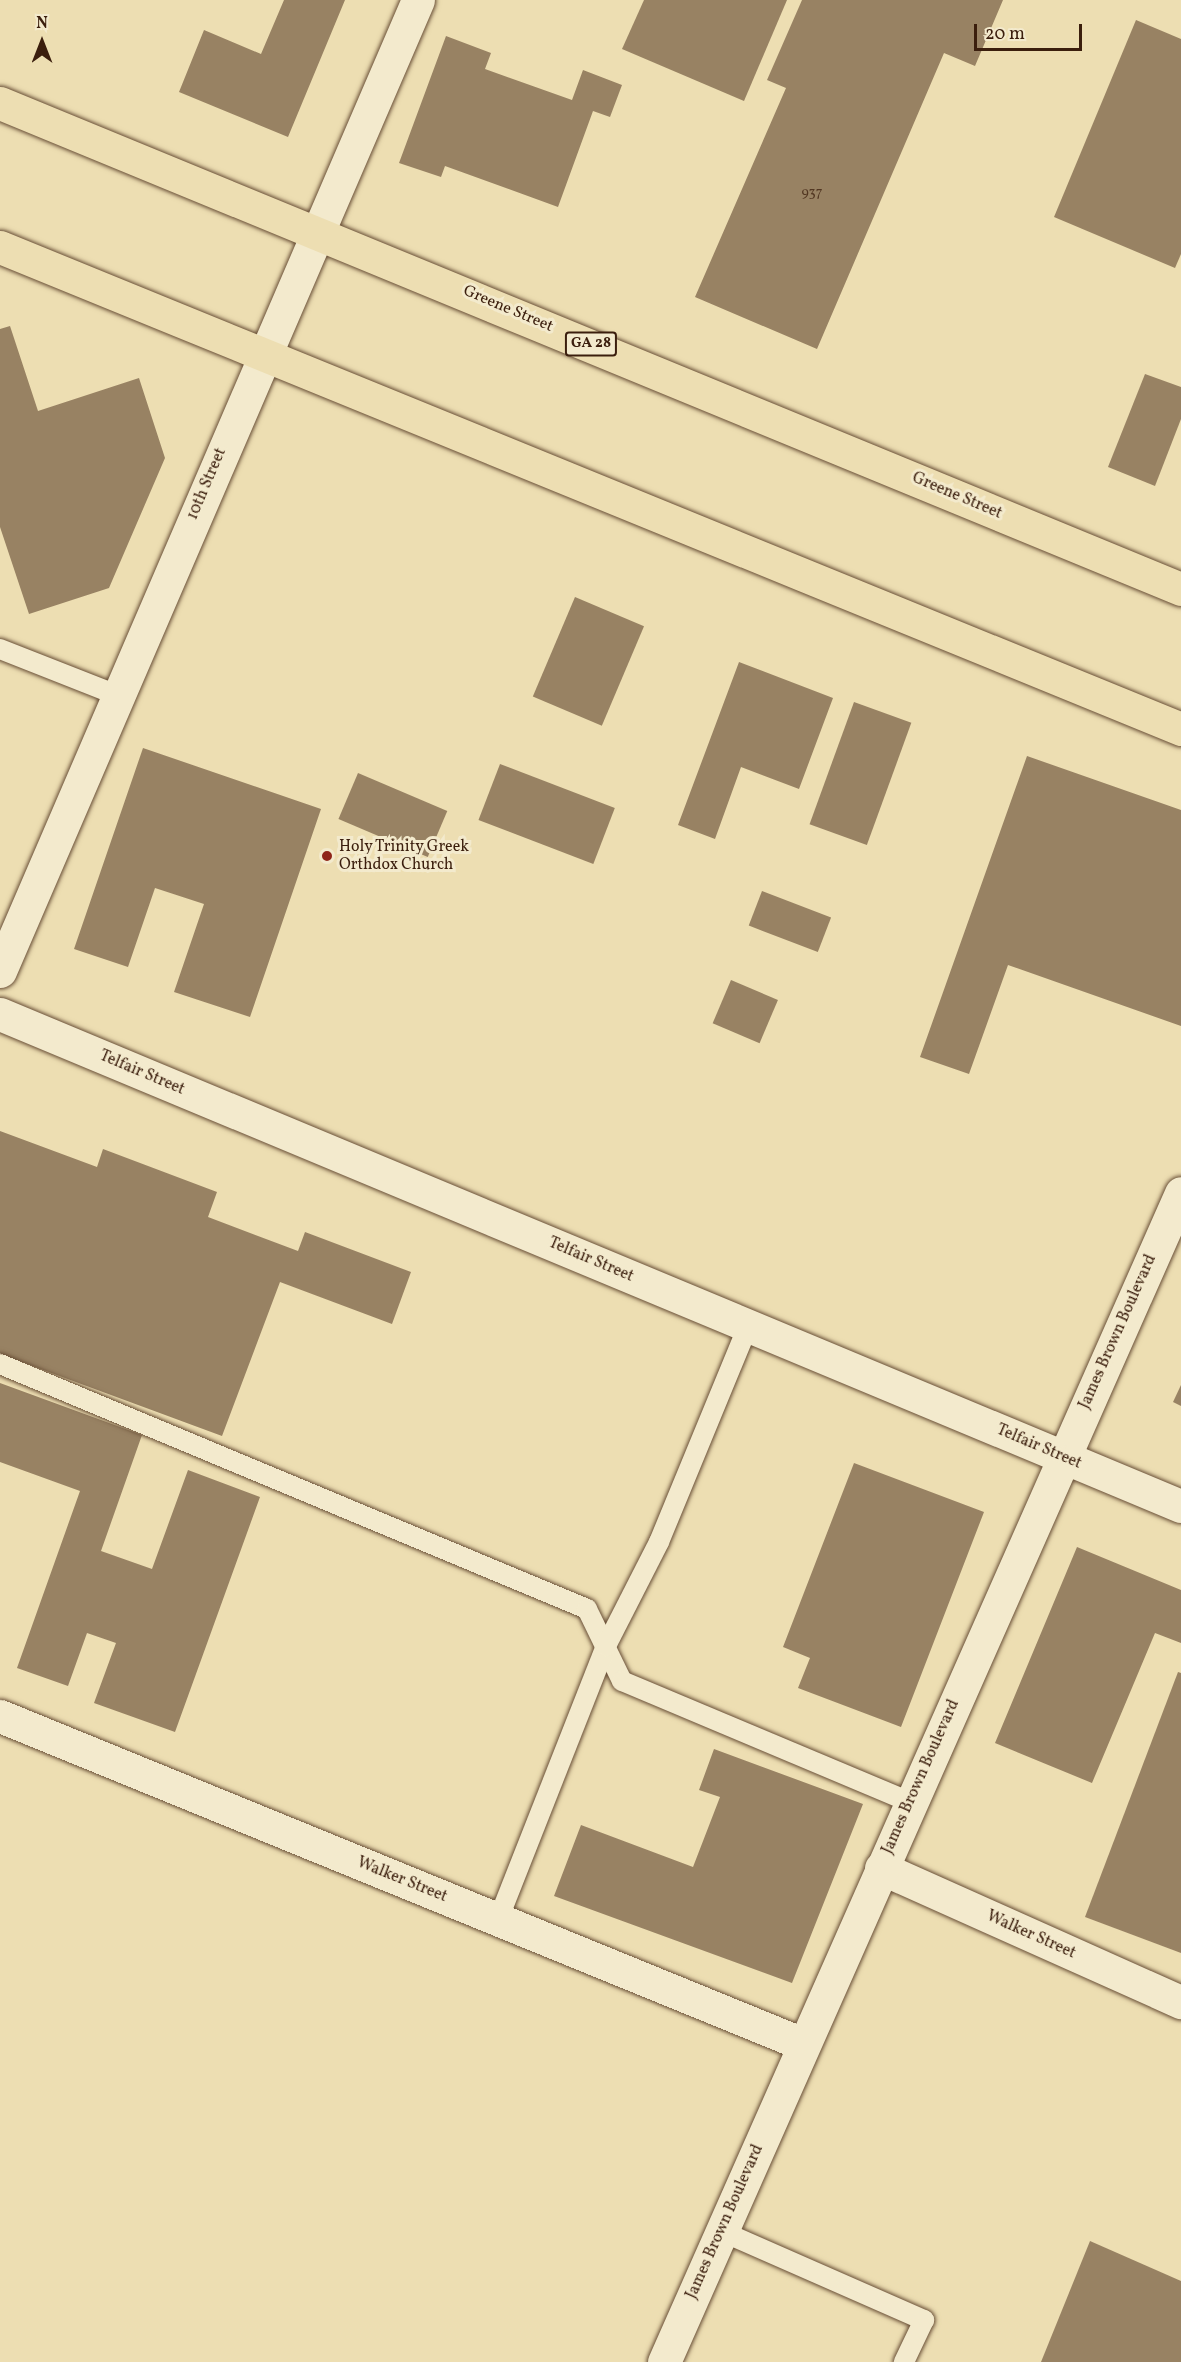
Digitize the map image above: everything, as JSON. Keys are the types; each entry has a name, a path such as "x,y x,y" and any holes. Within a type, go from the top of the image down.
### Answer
{"main road":[{"name":"Greene Street","path":"0,103 316,229 1181,589"},
{"path":"0,247 1181,729"}],"street":[{"name":"10th Street","path":"0,970 316,229 418,0"},
{"name":"Telfair Street","path":"0,1014 1181,1506"},
{"name":"James Brown Boulevard","path":"664,2362 1062,1456 1181,1193"},
{"name":"Walker Street","path":"0,1716 803,2044"},
{"name":"Walker Street","path":"881,1868 1181,2002"}],"lane":[{"path":"0,649 117,695"},
{"path":"498,1920 606,1646 659,1542 748,1326"},
{"path":"0,1364 587,1609 622,1681 910,1802"},
{"path":"721,2231 778,2258 924,2320 904,2362"}],"building":[{"path":"284,0 345,0 288,137 179,92 204,30 261,54"},
{"path":"644,0 787,0 744,101 622,49"},
{"path":"802,0 1003,0 975,66 944,53 817,349 695,297 786,88 767,80"},
{"path":"1136,20 1181,39 1181,254 1175,268 1054,217"},
{"path":"446,36 491,53 485,69 572,100 583,70 622,85 610,117 593,111 558,207 445,166 441,177 399,163"},
{"path":"10,326 38,411 139,378 165,458 109,588 29,614 0,527 0,329"},
{"path":"1145,374 1181,387 1181,419 1155,486 1108,467"},
{"path":"575,597 644,626 602,726 533,696"},
{"path":"739,662 833,698 799,789 741,767 715,839 678,825"},
{"path":"854,702 911,723 867,845 810,824"},
{"path":"143,748 321,809 250,1017 174,992 204,904 155,888 128,967 74,949"},
{"path":"1027,756 1181,810 1181,1026 1008,965 969,1074 920,1057"},
{"path":"500,764 615,808 593,864 478,820"},
{"path":"358,773 447,811 428,857 338,819"},
{"path":"762,891 831,918 818,952 749,926"},
{"path":"731,980 778,1000 760,1043 713,1023"},
{"path":"0,1131 97,1167 103,1149 217,1192 208,1217 298,1251 305,1232 411,1272 392,1324 280,1282 222,1436 0,1354"},
{"path":"0,1383 142,1435 101,1551 152,1569 188,1470 260,1497 175,1732 94,1703 116,1643 87,1633 68,1686 17,1668 80,1491 0,1462"},
{"path":"1181,1385 1181,1406 1173,1402"},
{"path":"854,1463 984,1512 901,1727 798,1688 810,1658 783,1647"},
{"path":"1077,1547 1181,1590 1181,1643 1155,1633 1092,1783 995,1743"},
{"path":"1178,1672 1181,1673 1181,1953 1085,1917"},
{"path":"714,1749 863,1804 792,1983 554,1896 581,1825 693,1867 720,1797 699,1790"},
{"path":"1090,2241 1181,2281 1181,2362 1041,2362"}],"place":[{"name":"Holy Trinity Greek Orthdox Church","path":"327,856"}]}
